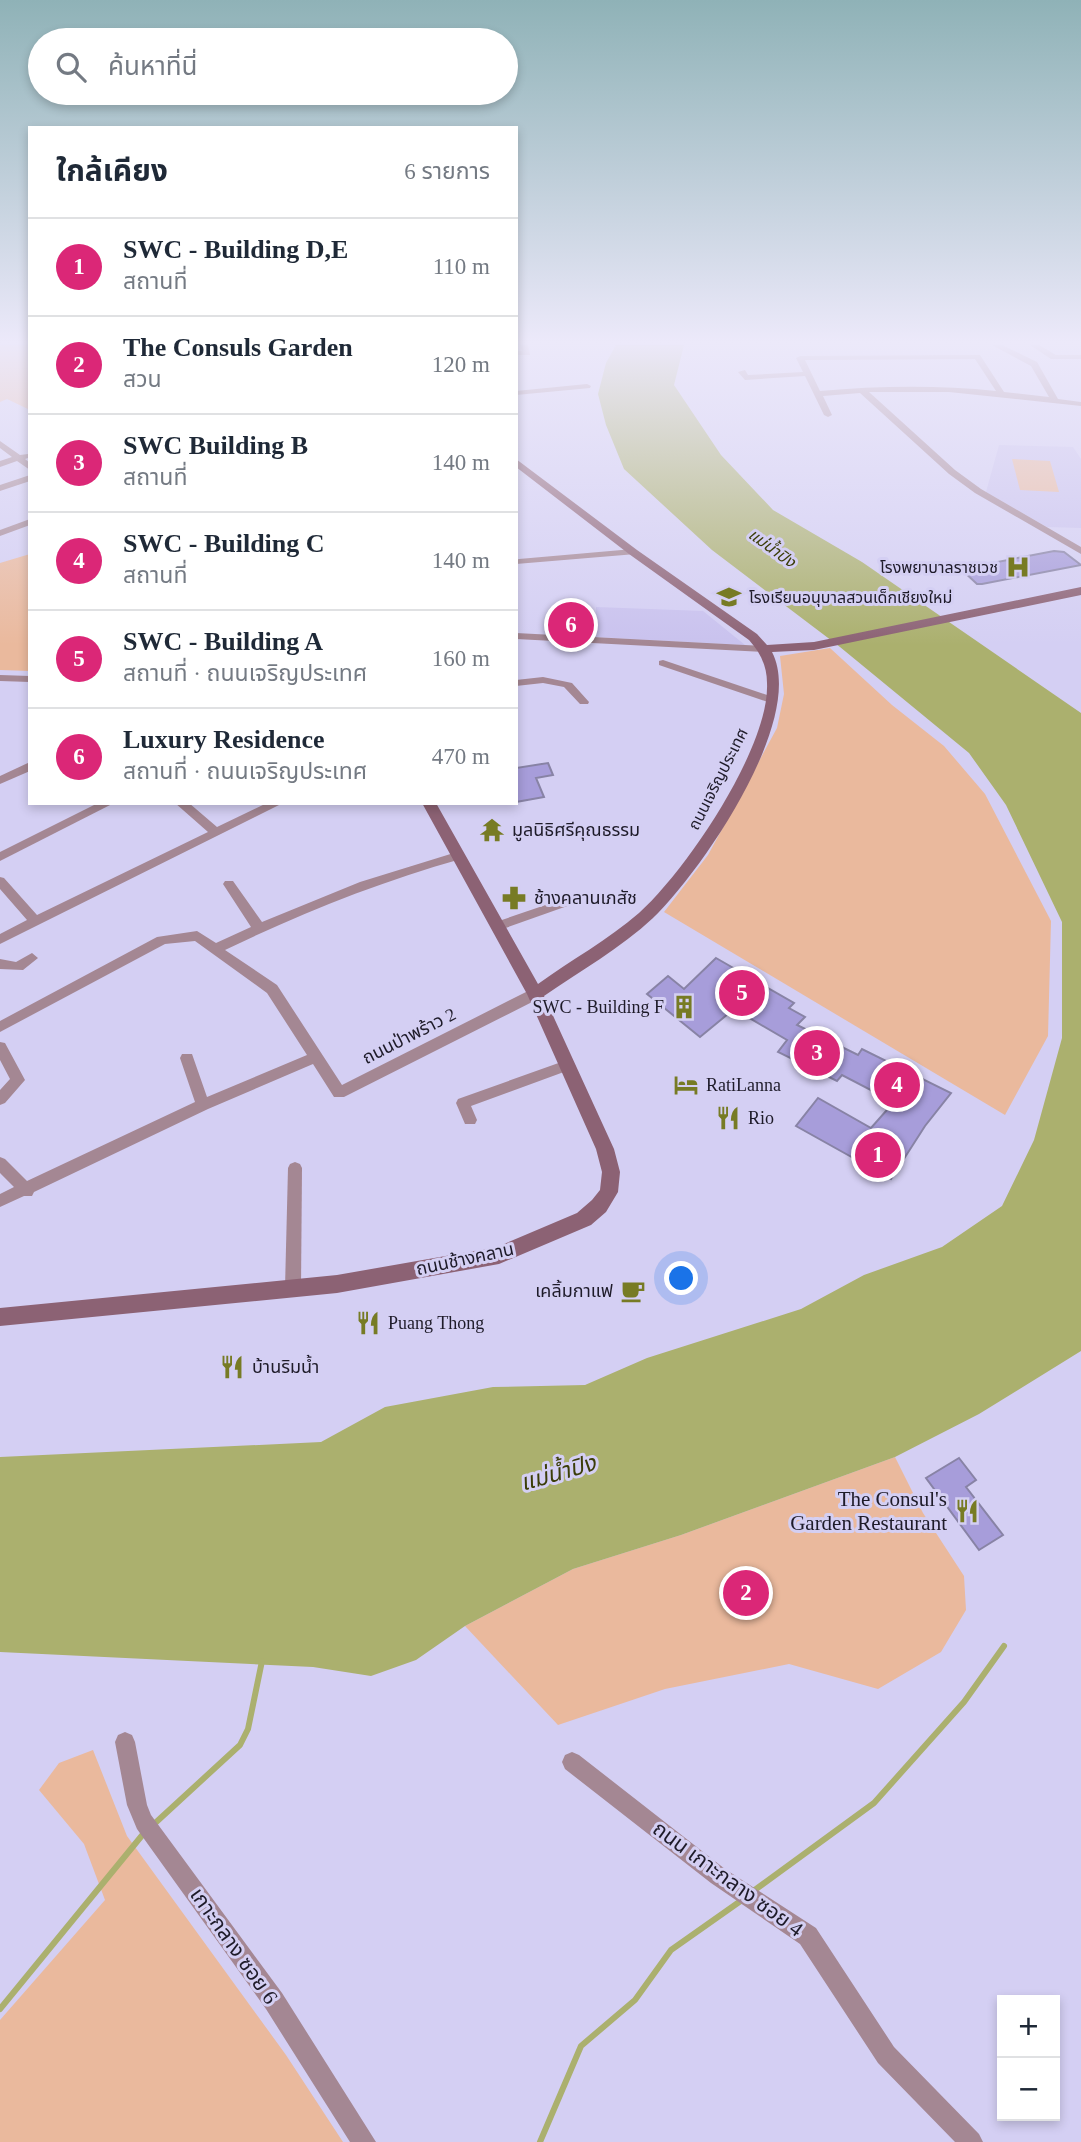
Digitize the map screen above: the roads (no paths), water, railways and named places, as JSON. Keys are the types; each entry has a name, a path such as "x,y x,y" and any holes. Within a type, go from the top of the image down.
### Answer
{"street":[{"path":"1,445 28,465"},
{"path":"925,445 969,484 1081,551"},
{"path":"0,464 28,450"},
{"path":"0,458 28,454"},
{"path":"518,465 766,649"},
{"path":"0,488 28,479"},
{"path":"0,533 28,523"},
{"path":"519,562 633,552"},
{"path":"518,636 766,649 814,646 1081,591"},
{"name":"ถนนเจริญประเทศ","path":"535,994 646,916 685,872 741,780 766,724 772,700 772,668 766,649"},
{"path":"663,663 772,700"},
{"path":"0,678 28,679"},
{"path":"518,683 542,680 568,685 584,702"},
{"path":"0,780 28,767"},
{"path":"0,857 104,805"},
{"path":"183,805 215,832"},
{"path":"0,939 273,805"},
{"name":"ถนนช้างคลาน","path":"0,1317 337,1284 499,1255 533,1243 592,1213 609,1192 611,1172 605,1149 535,994 430,805"},
{"path":"217,948 317,901 399,870 457,856"},
{"path":"0,881 34,920"},
{"path":"229,884 259,928"},
{"path":"497,926 569,901"},
{"path":"0,1027 162,940 197,936 272,989 314,1058 204,1105 27,1191 0,1201"},
{"path":"0,964 18,967 32,958"},
{"name":"ถนนป่าพร้าว 2","path":"314,1058 339,1093 535,994"},
{"path":"0,1047 18,1080 0,1099"},
{"path":"187,1058 204,1105"},
{"path":"470,1120 463,1102 566,1065"},
{"path":"0,1163 27,1191"},
{"path":"293,1288 295,1168"},
{"name":"เกาะกลาง ซอย 6","path":"125,1742 137,1805 151,1830 274,2001 364,2142"},
{"name":"ถนน เกาะกลาง ซอย 4","path":"572,1762 746,1897 808,1936 886,2055 971,2142"}],"water":[{"name":"แม่น้ำปิง","path":"614,445 714,445 773,510 862,562 1081,713 1081,1351 979,1414 895,1457 681,1535 573,1569 465,1626 416,1660 371,1676 313,1667 0,1652 0,1457 321,1442 385,1407 493,1387 585,1385 647,1358 801,1309 864,1275 942,1247 1002,1206 1034,1140 1062,1038 1062,922 1006,805 969,753 840,647 712,550 624,469"}],"waterway":[{"path":"752,1892 874,1803 964,1702 1004,1646"},
{"path":"153,1825 240,1745 248,1729 262,1661"},
{"path":"0,2009 144,1833"},
{"path":"540,2142 581,2046 635,2000 671,1950 742,1900"}],"place":[{"name":"โรงพยาบาลราชเวช","path":"1018,567"},
{"name":"โรงเรียนอนุบาลสวนเด็กเชียงใหม่","path":"729,597"},
{"name":"Luxury Residence","path":"571,625"},
{"name":"มูลนิธิศรีคุณธรรม","path":"492,830"},
{"name":"ช้างคลานเภสัช","path":"514,898"},
{"name":"SWC - Building A","path":"742,993"},
{"name":"SWC - Building F","path":"684,1007"},
{"name":"SWC Building B","path":"817,1053"},
{"name":"RatiLanna","path":"686,1085"},
{"name":"SWC - Building C","path":"897,1085"},
{"name":"Rio","path":"728,1118"},
{"name":"SWC - Building D,E","path":"878,1155"},
{"name":"เคลิ้มกาแฟ","path":"633,1291"},
{"name":"Puang Thong","path":"368,1323"},
{"name":"บ้านริมน้ำ","path":"232,1367"},
{"name":"The Consul's Garden Restaurant","path":"967,1511"},
{"name":"The Consuls Garden","path":"746,1593"}]}
